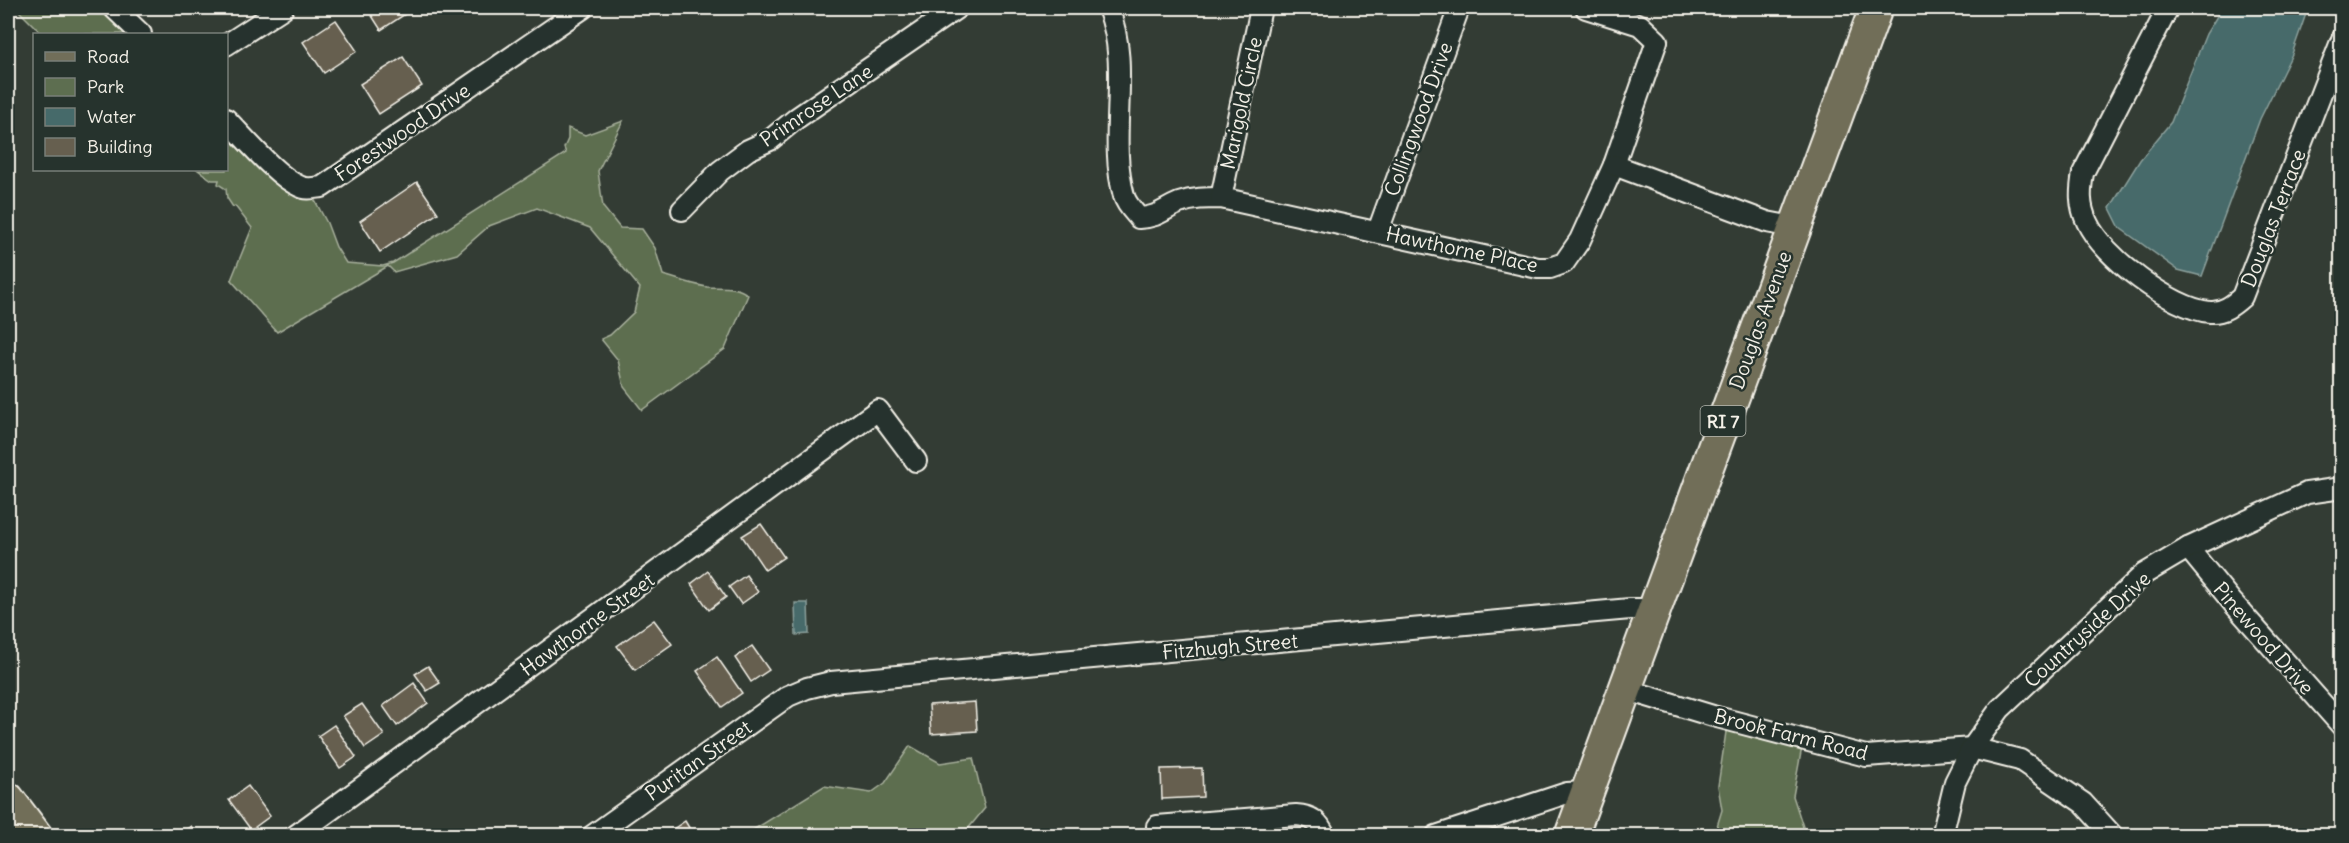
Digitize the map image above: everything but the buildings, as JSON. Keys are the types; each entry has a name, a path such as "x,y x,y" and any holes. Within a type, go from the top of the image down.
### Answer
{"main road":[{"name":"Douglas Avenue","path":"1571,836 1585,792 1876,8"},
{"path":"8,799 36,836"}],"street":[{"path":"114,8 140,33"},
{"path":"228,44 283,8"},
{"name":"Forestwood Drive","path":"228,121 280,173 299,187 322,187 583,8"},
{"name":"Primrose Lane","path":"682,210 720,171 748,150 770,140 797,118 957,8"},
{"name":"Hawthorne Place","path":"1108,8 1116,34 1119,152 1124,198 1139,218 1153,218 1177,204 1197,198 1221,198 1538,268 1550,268 1563,263 1580,240 1614,165"},
{"name":"Marigold Circle","path":"1221,198 1261,8"},
{"name":"Collingwood Drive","path":"1378,231 1459,8"},
{"path":"1586,8 1640,25 1657,41 1614,165 1767,222 1793,228"},
{"name":"Douglas Terrace","path":"2168,8 2083,173 2079,195 2088,225 2099,242 2118,262 2173,300 2211,312 2229,308 2242,297 2342,39"},
{"name":"Hawthorne Street","path":"296,836 878,410 916,461"},
{"name":"Countryside Drive","path":"1942,836 1955,782 1972,748 2000,709 2144,574 2188,548 2307,493 2342,488"},
{"name":"Pinewood Drive","path":"2188,548 2233,603 2342,726"},
{"name":"Fitzhugh Street","path":"807,688 831,682 1021,664 1630,609 1654,609"},
{"name":"Puritan Street","path":"592,836 788,696 807,688"},
{"name":"Brook Farm Road","path":"1624,689 1713,716 1866,756 1972,748 2020,760 2083,802 2113,836"},
{"path":"1436,836 1567,793 1585,792"},
{"path":"1157,826 1296,814 1309,816 1321,826 1325,836"}],"green space":[{"path":"16,8 112,8 139,33 41,33"},
{"path":"623,121 598,171 603,207 620,228 642,229 655,248 663,275 707,287 734,288 748,295 725,349 642,410 624,387 618,360 601,339 610,335 634,312 640,288 590,228 537,208 489,226 457,254 394,272 388,266 277,332 231,280 252,228 235,206 233,207 227,198 226,189 218,184 219,180 212,180 199,171 228,171 228,124 312,195 346,263 383,266 393,263 566,153 564,148 568,139 568,128 585,135"},
{"path":"1726,732 1802,747 1793,796 1804,830 1809,835 1714,836 1722,810 1718,786"},
{"path":"910,746 940,763 973,758 985,808 963,835 745,835 824,786 871,793 885,783"}],"water":[{"path":"2222,8 2308,8 2292,54 2260,119 2202,276 2178,270 2120,228 2110,208 2140,160 2171,122 2206,34"},
{"path":"795,603 808,603 809,634 796,635"}]}
